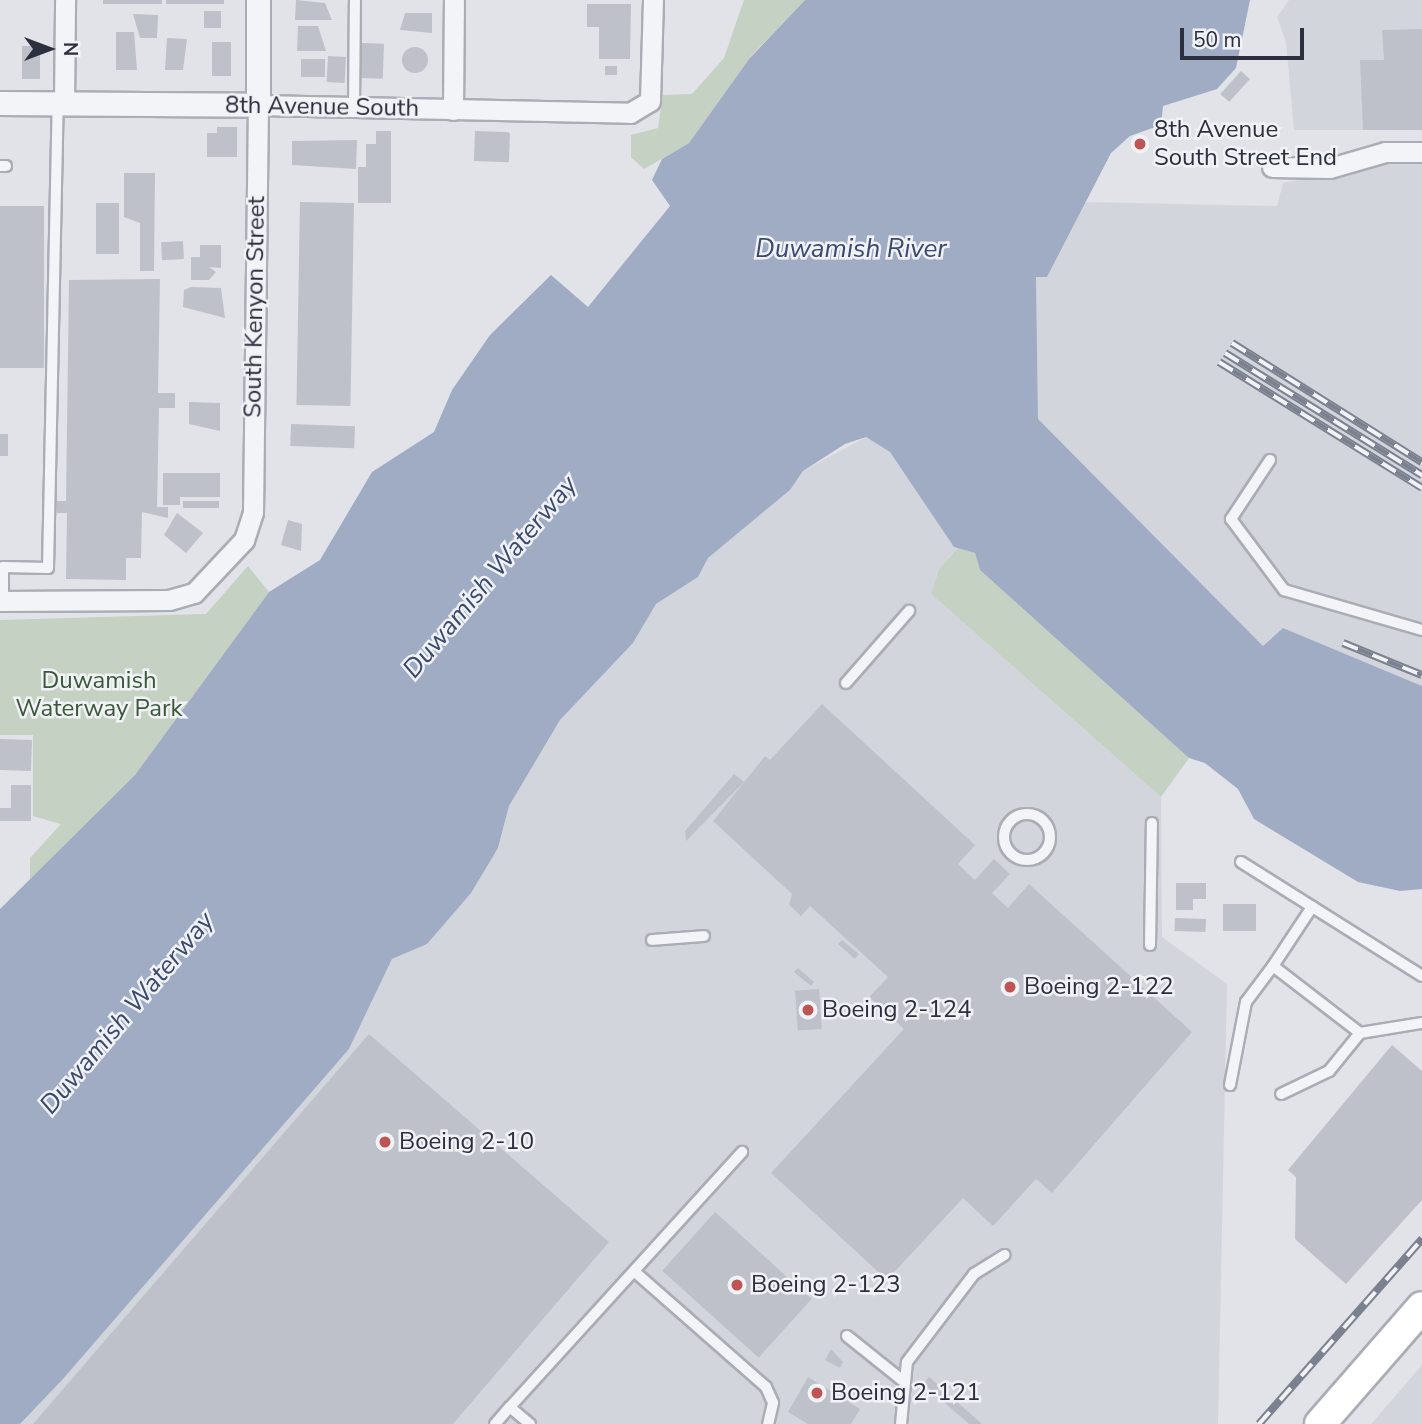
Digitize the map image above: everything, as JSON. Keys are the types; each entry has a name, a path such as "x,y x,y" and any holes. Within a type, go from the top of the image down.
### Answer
{"main road":[{"path":"1320,1424 1422,1307"}],"street":[{"path":"61,104 65,0"},
{"name":"South Kenyon Street","path":"2,601 169,600 194,593 233,556 253,513 258,0"},
{"path":"453,110 454,0"},
{"name":"8th Avenue South","path":"0,103 453,110 644,109 652,91 653,0"},
{"path":"1272,167 1330,168 1385,152 1422,152"}],"lane":[{"path":"354,108 355,0"},
{"path":"2,601 3,568 48,568 61,104"},
{"path":"1270,460 1231,519 1284,590 1422,630"},
{"path":"846,682 909,611"},
{"path":"1033,814 1045,822 1050,837 1045,852 1032,860 1011,854 1004,841 1011,820 1033,814"},
{"path":"1150,944 1152,822"},
{"path":"1241,862 1422,976"},
{"path":"1230,1085 1246,1002 1312,907"},
{"path":"652,940 704,936"},
{"path":"1273,966 1360,1033"},
{"path":"1281,1094 1329,1071 1360,1033 1422,1023"},
{"path":"495,1424 742,1152"},
{"path":"901,1424 902,1380 906,1362 974,1274 1005,1255"},
{"path":"635,1272 766,1387 773,1403 768,1424"},
{"path":"847,1336 902,1380"},
{"path":"510,1407 530,1424"}],"shaded area":[{"path":"1289,0 1422,0 1422,130 1294,130 1286,42 1277,17"},
{"path":"1386,163 1422,163 1422,686 1283,628 1264,647 1038,420 1036,277 1047,277 1086,202 1277,206 1283,183"},
{"path":"866,437 890,452 958,548 939,569 931,594 1161,797 1162,937 1227,984 1218,1424 20,1424 349,1049 392,959 427,944 498,849 509,806 560,720 633,643 656,604 698,577 708,558 790,490 803,471"},
{"path":"1422,1365 1422,1424 1371,1424"}],"green space":[{"path":"744,0 805,0 751,56 689,143 644,169 631,157 631,135 658,128 663,95 692,94 724,58"},
{"path":"958,548 975,553 980,570 1189,758 1161,797 931,594 939,569"},
{"name":"Duwamish Waterway Park","path":"248,566 269,592 135,775 30,880 30,858 61,824 33,816 33,735 0,735 0,620 206,614"}],"water":[{"name":"Duwamish River","path":"805,0 1250,0 1236,68 1217,89 1163,106 1161,125 1130,136 1111,153 1047,277 1036,277 1038,419 1263,646 1283,628 1422,686 1422,889 1400,891 1358,882 1254,819 1238,789 1205,763 1189,758 980,570 975,553 954,547 890,452 866,437 845,444 803,471 790,490 708,558 698,577 656,604 633,643 560,720 509,806 498,848 471,893 427,944 392,959 349,1049 62,1380 20,1424 0,1424 0,909 135,775 269,592 320,560 372,472 434,432 452,390 490,335 551,275 588,307 670,206 652,180 662,159 689,143 749,59"}],"building":[{"path":"103,0 162,0 162,4 103,4"},
{"path":"166,0 224,0 224,4 166,4"},
{"path":"296,0 325,3 332,20 295,20"},
{"path":"587,4 631,4 630,59 599,59 599,27 587,27"},
{"path":"204,11 221,11 221,28 204,28"},
{"path":"405,13 432,13 432,33 400,30"},
{"path":"133,14 158,15 157,38 140,38"},
{"path":"298,26 318,26 326,51 297,51"},
{"path":"1422,29 1422,130 1363,130 1360,60 1384,60 1382,30"},
{"path":"116,32 134,32 137,70 116,70"},
{"path":"167,38 187,39 183,70 165,70"},
{"path":"212,42 231,42 231,76 212,76"},
{"path":"361,43 384,44 383,79 360,78"},
{"path":"22,46 40,46 40,79 22,79"},
{"path":"415,47 424,51 428,60 424,69 415,73 406,69 402,60 406,51"},
{"path":"328,56 346,57 345,83 327,82"},
{"path":"301,59 325,59 325,77 301,77"},
{"path":"605,66 617,66 617,75 605,75"},
{"path":"1241,71 1250,79 1229,102 1220,94"},
{"path":"217,127 237,127 237,157 207,157 207,133 217,133"},
{"path":"376,131 391,131 391,203 358,203 358,167 366,167 366,144 376,144"},
{"path":"475,131 510,132 509,162 474,161"},
{"path":"357,140 356,169 292,165 292,141"},
{"path":"124,173 155,173 154,271 140,271 140,223 124,217"},
{"path":"300,202 354,203 350,406 296,405"},
{"path":"96,203 119,203 119,254 96,254"},
{"path":"0,206 44,206 44,368 0,368"},
{"path":"183,241 184,259 162,260 161,242"},
{"path":"200,245 221,245 221,268 209,267 216,272 209,280 191,280 191,257 200,257"},
{"path":"160,279 158,393 175,393 175,408 159,408 157,507 168,507 168,518 142,512 141,558 126,558 126,580 66,579 67,513 57,513 57,501 66,501 69,280"},
{"path":"191,287 221,288 225,318 183,307 184,290"},
{"path":"189,402 220,403 220,431 189,424"},
{"path":"291,424 355,426 354,448 290,446"},
{"path":"0,434 8,434 8,456 0,456"},
{"path":"163,473 220,473 220,497 180,497 180,505 163,505"},
{"path":"183,501 219,501 219,508 183,508"},
{"path":"177,513 203,533 186,553 164,535"},
{"path":"288,520 302,524 301,551 281,545"},
{"name":"Boeing 2-122","path":"822,704 975,845 958,864 975,880 994,859 1010,874 992,893 1008,908 1029,884 1192,1032 1052,1193 1036,1179 993,1226 963,1198 887,1280 771,1173 904,1029 869,997 888,977 810,906 801,916 789,905 792,894 713,821 765,756 770,760"},
{"path":"0,739 32,740 31,771 0,770"},
{"path":"734,774 744,782 686,841 685,831"},
{"path":"11,785 31,785 31,821 0,821 0,808 11,808"},
{"path":"1176,883 1206,883 1206,899 1193,899 1193,910 1176,910"},
{"path":"1223,904 1256,904 1256,931 1223,931"},
{"path":"1175,918 1206,919 1206,932 1175,931"},
{"path":"842,940 859,954 855,959 838,944"},
{"path":"798,968 814,982 811,986 794,972"},
{"name":"Boeing 2-124","path":"819,989 822,1029 798,1031 795,991"},
{"name":"Boeing 2-10","path":"369,1034 609,1242 453,1424 33,1424"},
{"path":"1392,1045 1422,1071 1422,1200 1346,1284 1295,1239 1296,1177 1288,1170"},
{"name":"Boeing 2-123","path":"715,1212 812,1299 759,1358 662,1271"},
{"path":"831,1349 843,1362 840,1368 825,1360"},
{"name":"Boeing 2-121","path":"808,1377 860,1409 851,1424 808,1424 788,1412"},
{"path":"929,1377 982,1424 969,1424 923,1384"}],"railway":[{"path":"1232,343 1422,462"},
{"path":"1225,353 1422,475"},
{"path":"1219,362 1422,488"},
{"path":"1343,643 1422,675"},
{"path":"1259,1424 1422,1239"}],"place":[{"name":"8th Avenue South Street End","path":"1140,144"},
{"name":"Boeing 2-122","path":"1010,987"},
{"name":"Boeing 2-124","path":"808,1010"},
{"name":"Boeing 2-10","path":"385,1142"},
{"name":"Boeing 2-123","path":"737,1285"},
{"name":"Boeing 2-121","path":"817,1393"}],"water label":[{"name":"Duwamish Waterway","path":"490,577"},
{"name":"Duwamish Waterway","path":"127,1013"}]}
